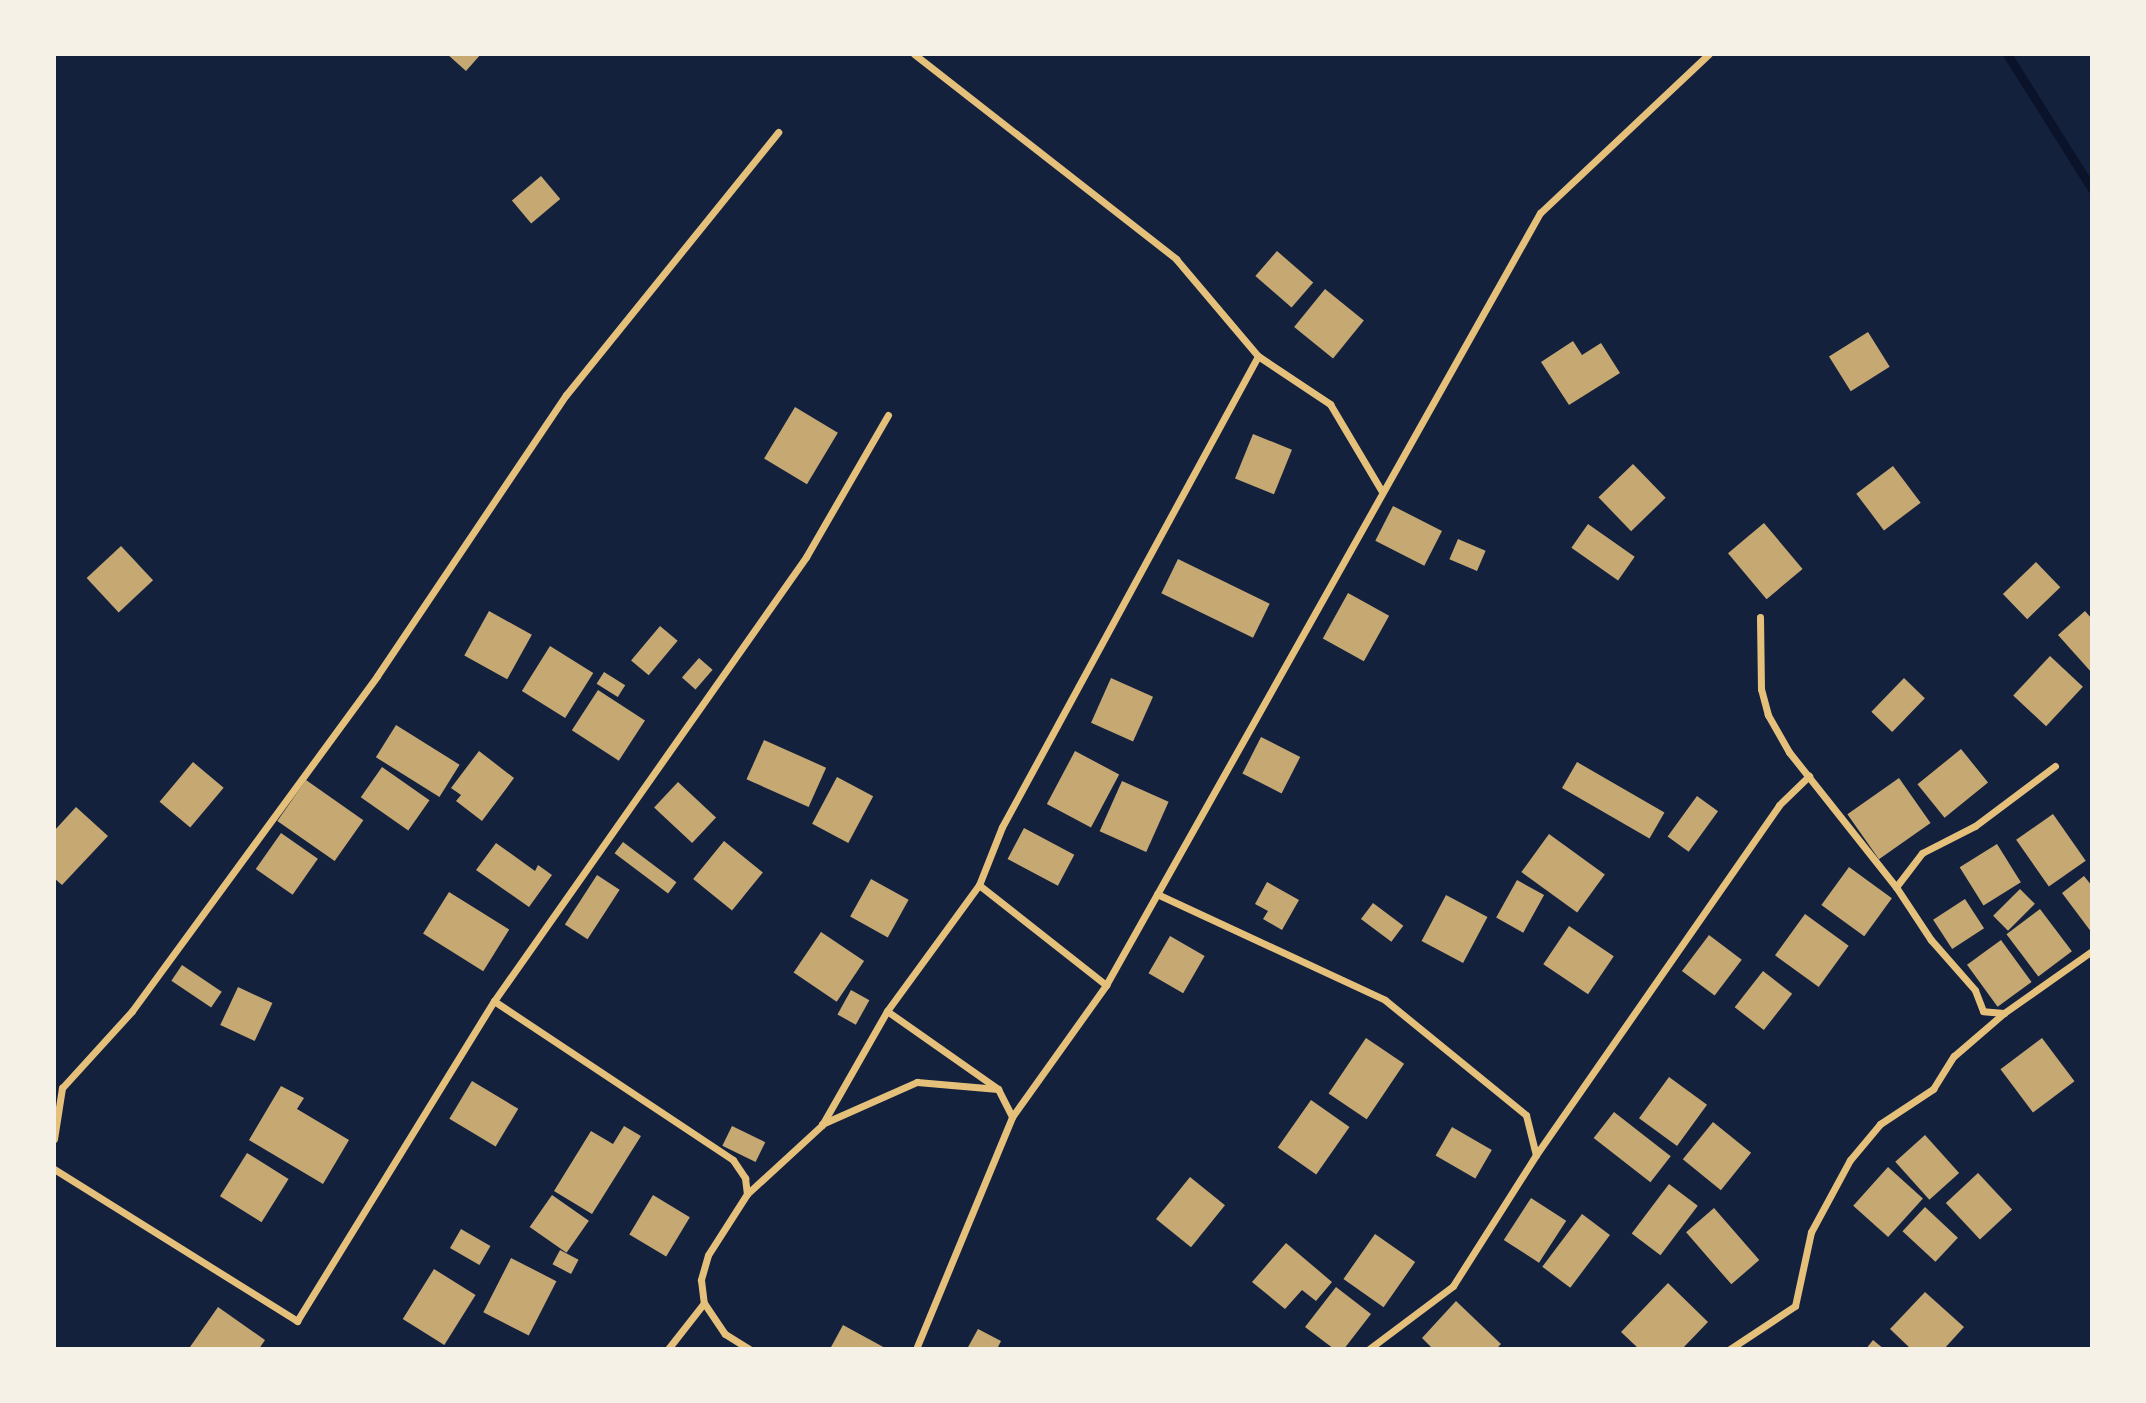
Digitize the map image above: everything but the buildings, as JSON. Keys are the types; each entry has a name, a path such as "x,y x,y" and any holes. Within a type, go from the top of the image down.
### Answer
{"street":[{"path":"914,54 1176,259 1258,356 1330,404 1381,489"},
{"path":"916,1349 1012,1117 1106,985 1381,489 1540,213 1709,54"},
{"path":"54,1139 62,1088 132,1011 377,676 566,395 778,132"},
{"path":"750,1349 726,1334 704,1303 701,1280 708,1255 747,1194 822,1125 887,1011 979,885 1002,827 1258,356"},
{"path":"54,1169 297,1321 494,1001 806,557 888,415"},
{"path":"1760,617 1761,689 1768,715 1809,776 1896,887 1931,940 1975,989 1983,1011 2004,1013"},
{"path":"1896,887 1922,852 1975,825 2055,765"},
{"path":"1369,1349 1453,1286 1536,1155 1779,805 1809,776"},
{"path":"979,885 1106,985"},
{"path":"1157,894 1385,1000 1526,1115 1536,1155"},
{"path":"1730,1349 1795,1306 1811,1232 1850,1160 1880,1124 1933,1088 1954,1056 2004,1013 2092,951"},
{"path":"494,1001 733,1160 745,1178 747,1194"},
{"path":"887,1011 998,1089 1012,1117"},
{"path":"822,1125 917,1082 998,1089"},
{"path":"668,1349 704,1303"}],"waterway":[{"path":"2007,54 2092,189"}]}
